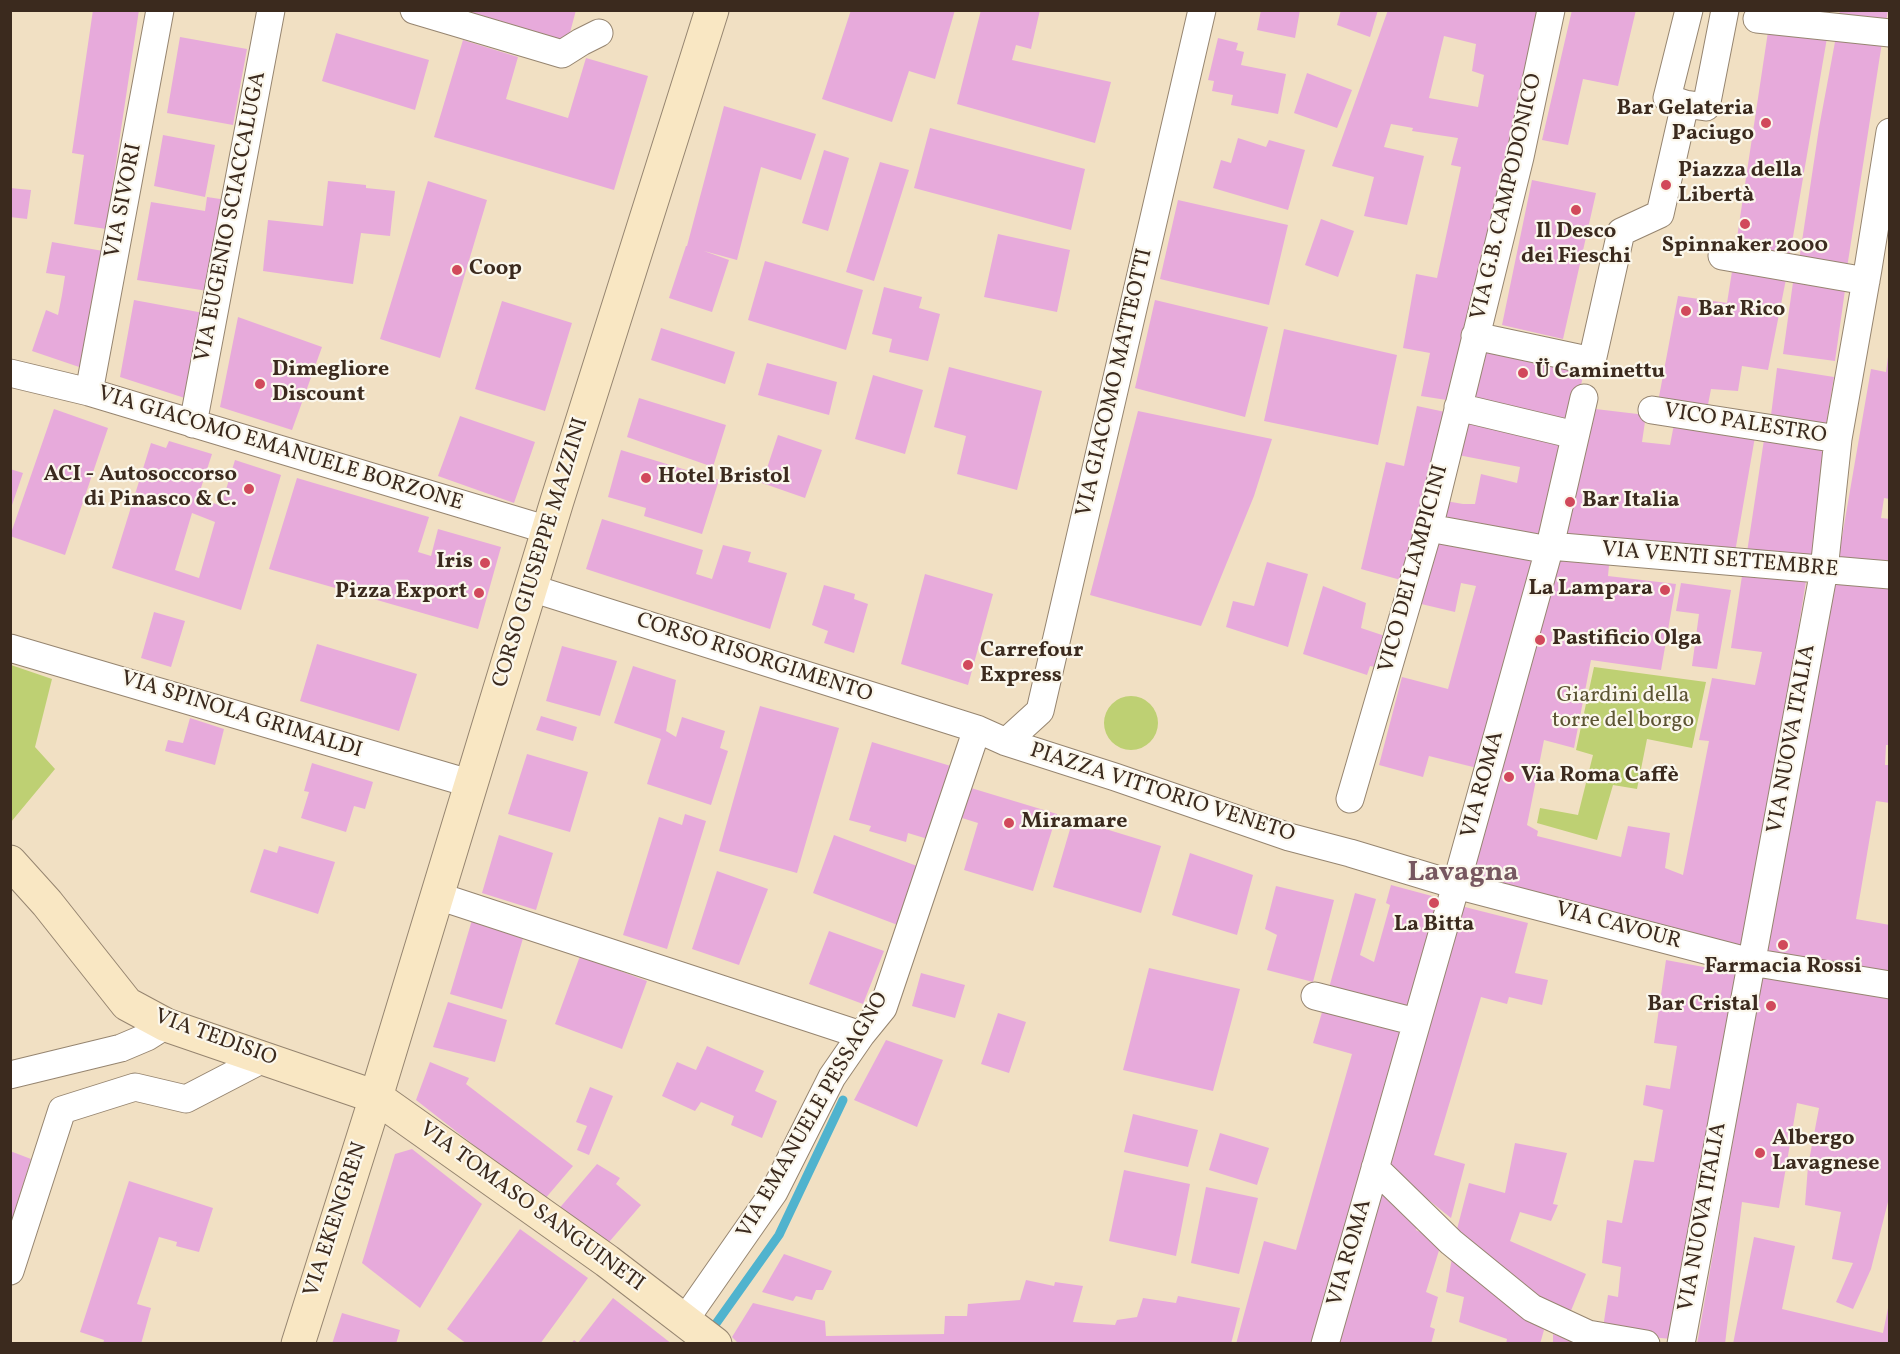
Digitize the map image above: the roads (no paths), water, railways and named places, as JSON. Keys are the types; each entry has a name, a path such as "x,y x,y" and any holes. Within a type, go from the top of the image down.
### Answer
{"street":[{"name":"VIA SIVORI","path":"89,392 160,10"},
{"name":"VIA EUGENIO SCIACCALUGA","path":"194,424 271,10"},
{"path":"414,10 562,54 599,33"},
{"name":"CORSO GIUSEPPE MAZZINI","path":"376,1096 548,530 712,10"},
{"name":"VIA GIACOMO MATTEOTTI","path":"1006,742 1040,711 1202,10"},
{"name":"VIA G.B. CAMPODONICO","path":"1551,10 1520,157 1475,336 1592,361 1622,232 1660,214 1685,104"},
{"path":"1689,10 1667,98 1706,107 1725,10"},
{"path":"1757,19 1890,33"},
{"name":"VIA NUOVA ITALIA","path":"1681,1344 1824,570 1838,439 1875,274 1890,132"},
{"path":"1722,256 1875,274"},
{"name":"VICO DEI LAMPICINI","path":"1350,799 1429,528 1475,336"},
{"name":"VIA GIACOMO EMANUELE BORZONE","path":"10,373 89,392 548,530"},
{"name":"VIA ROMA","path":"1325,1344 1549,548 1584,398"},
{"path":"1458,407 1575,435"},
{"name":"VICO PALESTRO","path":"1652,410 1838,439"},
{"name":"VIA VENTI SETTEMBRE","path":"1429,528 1549,548 1890,575"},
{"name":"CORSO RISORGIMENTO","path":"531,588 977,729"},
{"name":"VIA SPINOLA GRIMALDI","path":"10,648 472,784"},
{"name":"PIAZZA VITTORIO VENETO","path":"977,729 1006,742 1289,837 1350,853"},
{"name":"VIA EMANUELE PESSAGNO","path":"699,1331 774,1192 832,1077 883,1008 977,729"},
{"name":"VIA CAVOUR","path":"1350,853 1456,885 1751,962 1890,985"},
{"name":"VIA TEDISIO","path":"10,862 47,903 127,1004 166,1025 376,1096"},
{"path":"438,896 861,1035"},
{"path":"1315,996 1416,1023"},
{"path":"10,1075 121,1048 147,1037 166,1025"},
{"path":"10,1271 62,1110 135,1087 186,1099 265,1058"},
{"name":"VIA TOMASO SANGUINETI","path":"376,1096 597,1254 699,1331"},
{"name":"VIA EKENGREN","path":"298,1344 376,1096"},
{"path":"1375,1168 1451,1242 1532,1308 1588,1339 1646,1344"}],"waterway":[{"path":"710,1332 779,1235 843,1100"}],"place":[{"name":"Bar Gelateria Paciugo","path":"1766,123"},
{"name":"Piazza della Libertà","path":"1666,185"},
{"name":"Il Desco dei Fieschi","path":"1576,210"},
{"name":"Spinnaker 2000","path":"1745,224"},
{"name":"Coop","path":"457,270"},
{"name":"Bar Rico","path":"1686,311"},
{"name":"Ü Caminettu","path":"1523,373"},
{"name":"Dimegliore Discount","path":"260,384"},
{"name":"Hotel Bristol","path":"646,478"},
{"name":"ACI - Autosoccorso di Pinasco & C.","path":"249,489"},
{"name":"Bar Italia","path":"1570,502"},
{"name":"Iris","path":"485,563"},
{"name":"La Lampara","path":"1665,590"},
{"name":"Pizza Export","path":"479,593"},
{"name":"Pastificio Olga","path":"1540,640"},
{"name":"Carrefour Express","path":"968,665"},
{"name":"Via Roma Caffè","path":"1509,777"},
{"name":"Miramare","path":"1009,823"},
{"name":"La Bitta","path":"1434,903"},
{"name":"Farmacia Rossi","path":"1783,945"},
{"name":"Bar Cristal","path":"1771,1006"},
{"name":"Albergo Lavagnese","path":"1760,1153"}],"district":[{"name":"Lavagna","path":"1463,875"}],"park label":[{"name":"Giardini della torre del borgo","path":"1623,710"}]}
